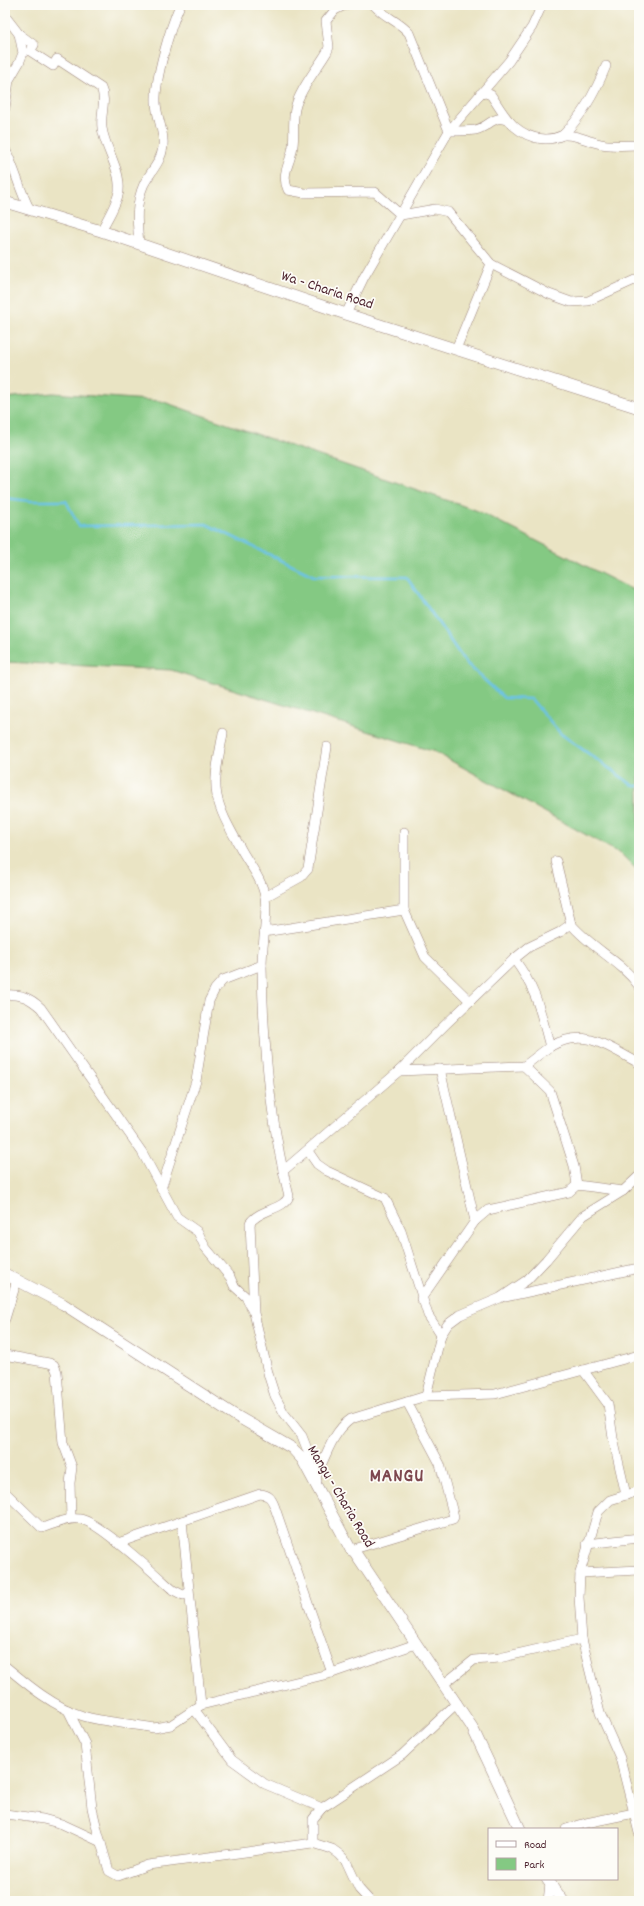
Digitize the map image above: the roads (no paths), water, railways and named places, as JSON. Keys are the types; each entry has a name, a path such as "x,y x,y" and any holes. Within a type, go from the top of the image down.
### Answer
{"street":[{"path":"139,244 136,206 144,184 160,160 163,146 163,131 156,103 156,91 169,35 180,5"},
{"path":"345,5 335,10 326,21 329,47 303,89 296,105 293,118 292,152 284,173 285,183 288,190 294,192 375,192 401,215"},
{"path":"374,5 381,12 404,27 409,33 449,131"},
{"path":"346,314 364,277 401,215 430,161 449,131 509,61 532,27 542,5"},
{"path":"6,21 19,34 34,45 30,51 53,66 57,59 101,88 104,94 102,126 104,139 118,177 118,191 115,203 101,231"},
{"path":"5,108 9,80 19,63 22,53 19,34"},
{"path":"449,131 476,130 485,126 496,118 501,118 510,122 525,133 540,140 553,140 563,135 576,122 602,77 606,66"},
{"path":"480,94 486,93 491,95 510,122"},
{"path":"563,135 577,136 596,143 639,145"},
{"path":"5,149 14,166 21,193 29,208"},
{"name":"Wa - Charia Road","path":"5,202 101,231 346,314 639,408"},
{"path":"401,215 435,209 448,212 491,264 549,294 571,302 588,301 639,278"},
{"path":"456,349 491,264"},
{"path":"223,733 217,775 217,795 222,812 261,883 265,897 262,965 266,1069 271,1112 282,1171 289,1196 288,1201 261,1213 254,1218 250,1224 254,1313 275,1396 284,1413 302,1436 310,1454 319,1490"},
{"path":"265,897 300,877 308,869 327,747"},
{"path":"404,832 404,910 425,957 470,1000"},
{"path":"556,861 571,924 585,939 616,962 634,979 639,986"},
{"path":"264,932 404,910"},
{"path":"282,1171 399,1071 470,1000 514,959 529,947 560,932 571,924"},
{"path":"514,959 528,978 538,999 550,1046"},
{"path":"161,1189 196,1081 209,1001 215,989 223,980 262,965"},
{"path":"5,995 18,994 30,997 41,1008 142,1152 177,1217 191,1229 198,1232 205,1247 230,1277 234,1286 246,1297 254,1313"},
{"path":"399,1071 524,1066 539,1057 550,1046 570,1038 583,1037 594,1040 639,1063"},
{"path":"524,1066 550,1091 574,1166 577,1185"},
{"path":"440,1069 475,1221"},
{"path":"308,1150 317,1164 327,1171 385,1198 401,1231 421,1299 428,1315 441,1335"},
{"path":"426,1396 441,1335 453,1318 500,1298 527,1280 583,1216 623,1191 639,1176"},
{"path":"421,1299 475,1221 488,1210 569,1192 577,1185 623,1191"},
{"path":"500,1298 639,1268"},
{"name":"Mangu - Charia Road","path":"5,1274 63,1304 233,1414 292,1448 302,1459 351,1550 354,1551 457,1703 484,1751 520,1828"},
{"path":"5,1319 17,1280"},
{"path":"5,1355 49,1363 54,1365 57,1372 63,1443 72,1467 70,1484 71,1518"},
{"path":"316,1477 338,1432 344,1424 351,1419 426,1396 489,1395 639,1355"},
{"path":"583,1370 608,1404 613,1438 626,1495"},
{"path":"351,1550 453,1519 454,1517 440,1464 407,1402"},
{"path":"639,1491 610,1500 598,1512 587,1544 580,1573 582,1639 600,1713 620,1758 637,1813 639,1833"},
{"path":"5,1492 42,1528 71,1518 79,1518 90,1522 118,1543 173,1590 183,1595 188,1594"},
{"path":"118,1543 260,1494 271,1498 332,1673"},
{"path":"182,1521 198,1707 232,1760 265,1784 322,1808"},
{"path":"587,1544 639,1538"},
{"path":"580,1573 639,1570"},
{"path":"444,1684 474,1660 499,1658 582,1639"},
{"path":"5,1666 53,1702 68,1710 85,1716 154,1728 171,1725 198,1707 332,1673 416,1644"},
{"path":"313,1843 313,1819 322,1808 402,1755 457,1703"},
{"path":"68,1710 85,1744 92,1808 109,1871 118,1876 148,1865 313,1843 332,1849 346,1861 359,1889 370,1901"},
{"path":"569,1828 586,1823 637,1813"},
{"path":"5,1814 43,1819 62,1824 101,1842"},
{"path":"548,1901 549,1882"},
{"path":"549,1882 563,1901"}],"waterway":[{"path":"5,498 30,501 66,501 79,526 206,524 314,576 407,577 465,662 504,698 531,699 561,734 634,786 639,786"}],"district":[{"name":"MANGU","path":"397,1477"}]}
